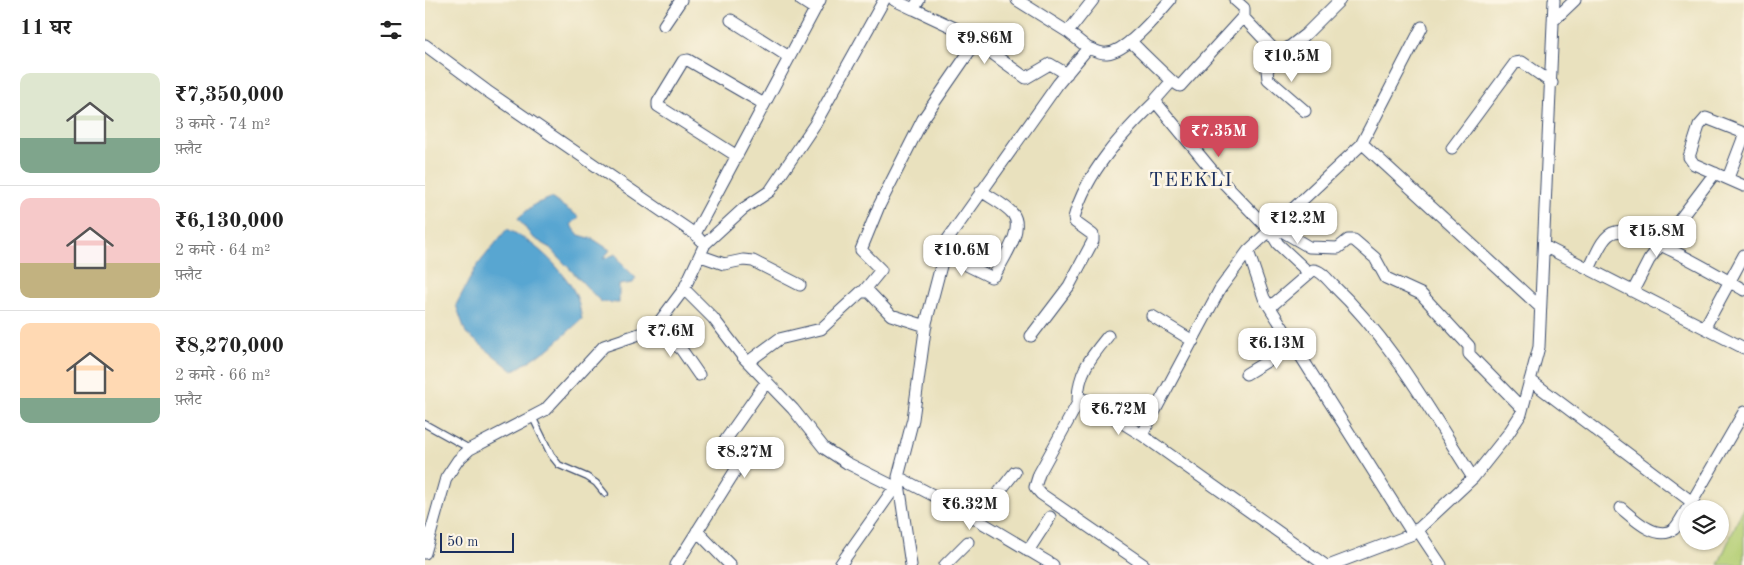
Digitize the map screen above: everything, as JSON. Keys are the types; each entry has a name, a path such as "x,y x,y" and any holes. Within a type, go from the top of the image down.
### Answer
{"street":[{"path":"664,25 681,0"},
{"path":"695,234 818,4 801,0"},
{"path":"425,553 446,478 458,460 470,449 550,405 604,346 654,329 684,289 705,244 728,221 770,191 776,184 815,124 884,0"},
{"path":"894,0 917,4 963,32 1026,78 1050,64 1067,74"},
{"path":"1017,0 1068,32 1088,48 1106,54 1115,52 1129,41 1171,0"},
{"path":"1068,32 1093,0"},
{"path":"1305,111 1268,79 1267,70 1279,55 1307,34 1341,0"},
{"path":"1331,565 1344,563 1415,532 1473,478 1509,434 1522,408 1539,347 1552,82 1554,0"},
{"path":"1553,21 1575,0"},
{"path":"1129,41 1153,61 1171,82 1178,87 1186,82 1240,19 1243,6"},
{"path":"1243,6 1279,55"},
{"path":"731,20 789,57"},
{"path":"1142,435 1220,289 1248,251 1361,145 1422,27"},
{"path":"748,362 779,339 821,329 863,292 881,270 861,250 879,206 923,119 976,42"},
{"path":"425,45 495,97 695,234 705,244"},
{"path":"840,565 897,484 913,419 926,326 948,239 1067,74 1088,48"},
{"path":"737,156 658,106 658,102 683,61 688,60 693,61 764,104"},
{"path":"1452,148 1515,63 1522,62 1552,82"},
{"path":"1031,336 1069,286 1093,241 1093,235 1075,222 1074,218 1090,181 1116,142 1156,101 1171,82"},
{"path":"1156,101 1217,175 1273,229 1309,247 1338,248 1348,240 1354,240 1375,258 1386,278 1421,294 1469,346 1469,354 1522,408"},
{"path":"1728,178 1744,134 1709,118 1701,122 1689,157 1694,164 1744,186"},
{"path":"1361,145 1365,146 1540,307"},
{"path":"1633,291 1649,260 1662,246 1715,174"},
{"path":"944,254 991,276 995,275 1016,233 1017,224 1013,214 981,192"},
{"path":"1273,229 1278,244 1309,273"},
{"path":"1589,269 1601,244 1614,232 1627,232 1662,246 1744,290"},
{"path":"1544,246 1744,348"},
{"path":"1248,251 1270,307 1415,532 1441,565"},
{"path":"1705,327 1744,255"},
{"path":"701,256 724,264 753,260 800,284"},
{"path":"1270,307 1309,273 1315,270 1319,272 1375,330 1395,356 1473,478"},
{"path":"684,289 713,318 748,362 793,409 825,448 841,460 954,506 1053,565"},
{"path":"863,292 871,294 891,315 926,326"},
{"path":"1152,316 1193,340"},
{"path":"654,329 681,349 699,375"},
{"path":"1108,336 1089,359 1080,378 1078,400 1039,474 1035,487 1041,494 1144,565"},
{"path":"1246,374 1294,346"},
{"path":"1530,380 1680,500"},
{"path":"676,565 737,468 735,462 724,452 722,445 767,381"},
{"path":"1078,400 1086,400 1142,435 1325,565"},
{"path":"1693,500 1744,412"},
{"path":"977,520 1015,472"},
{"path":"897,484 911,565"},
{"path":"1621,508 1641,524 1663,533 1674,529 1679,522"},
{"path":"1028,550 1050,517"},
{"path":"697,531 730,565"},
{"path":"945,565 968,542"}],"lane":[{"path":"532,416 551,455 559,465 587,477 596,483 605,494"},
{"path":"425,424 470,449"}],"green space":[{"path":"1744,506 1744,565 1718,565 1725,550 1729,550 1729,540"}],"water":[{"path":"551,198 579,217 571,225 579,235 593,239 610,250 603,259 616,254 622,264 636,278 633,283 619,285 619,303 601,302 549,247 532,237 518,218 535,204"},
{"path":"507,229 536,247 562,273 576,296 582,319 550,348 513,371 466,333 456,305 476,267"}],"district":[{"name":"TEEKLI","path":"1191,181"}]}
